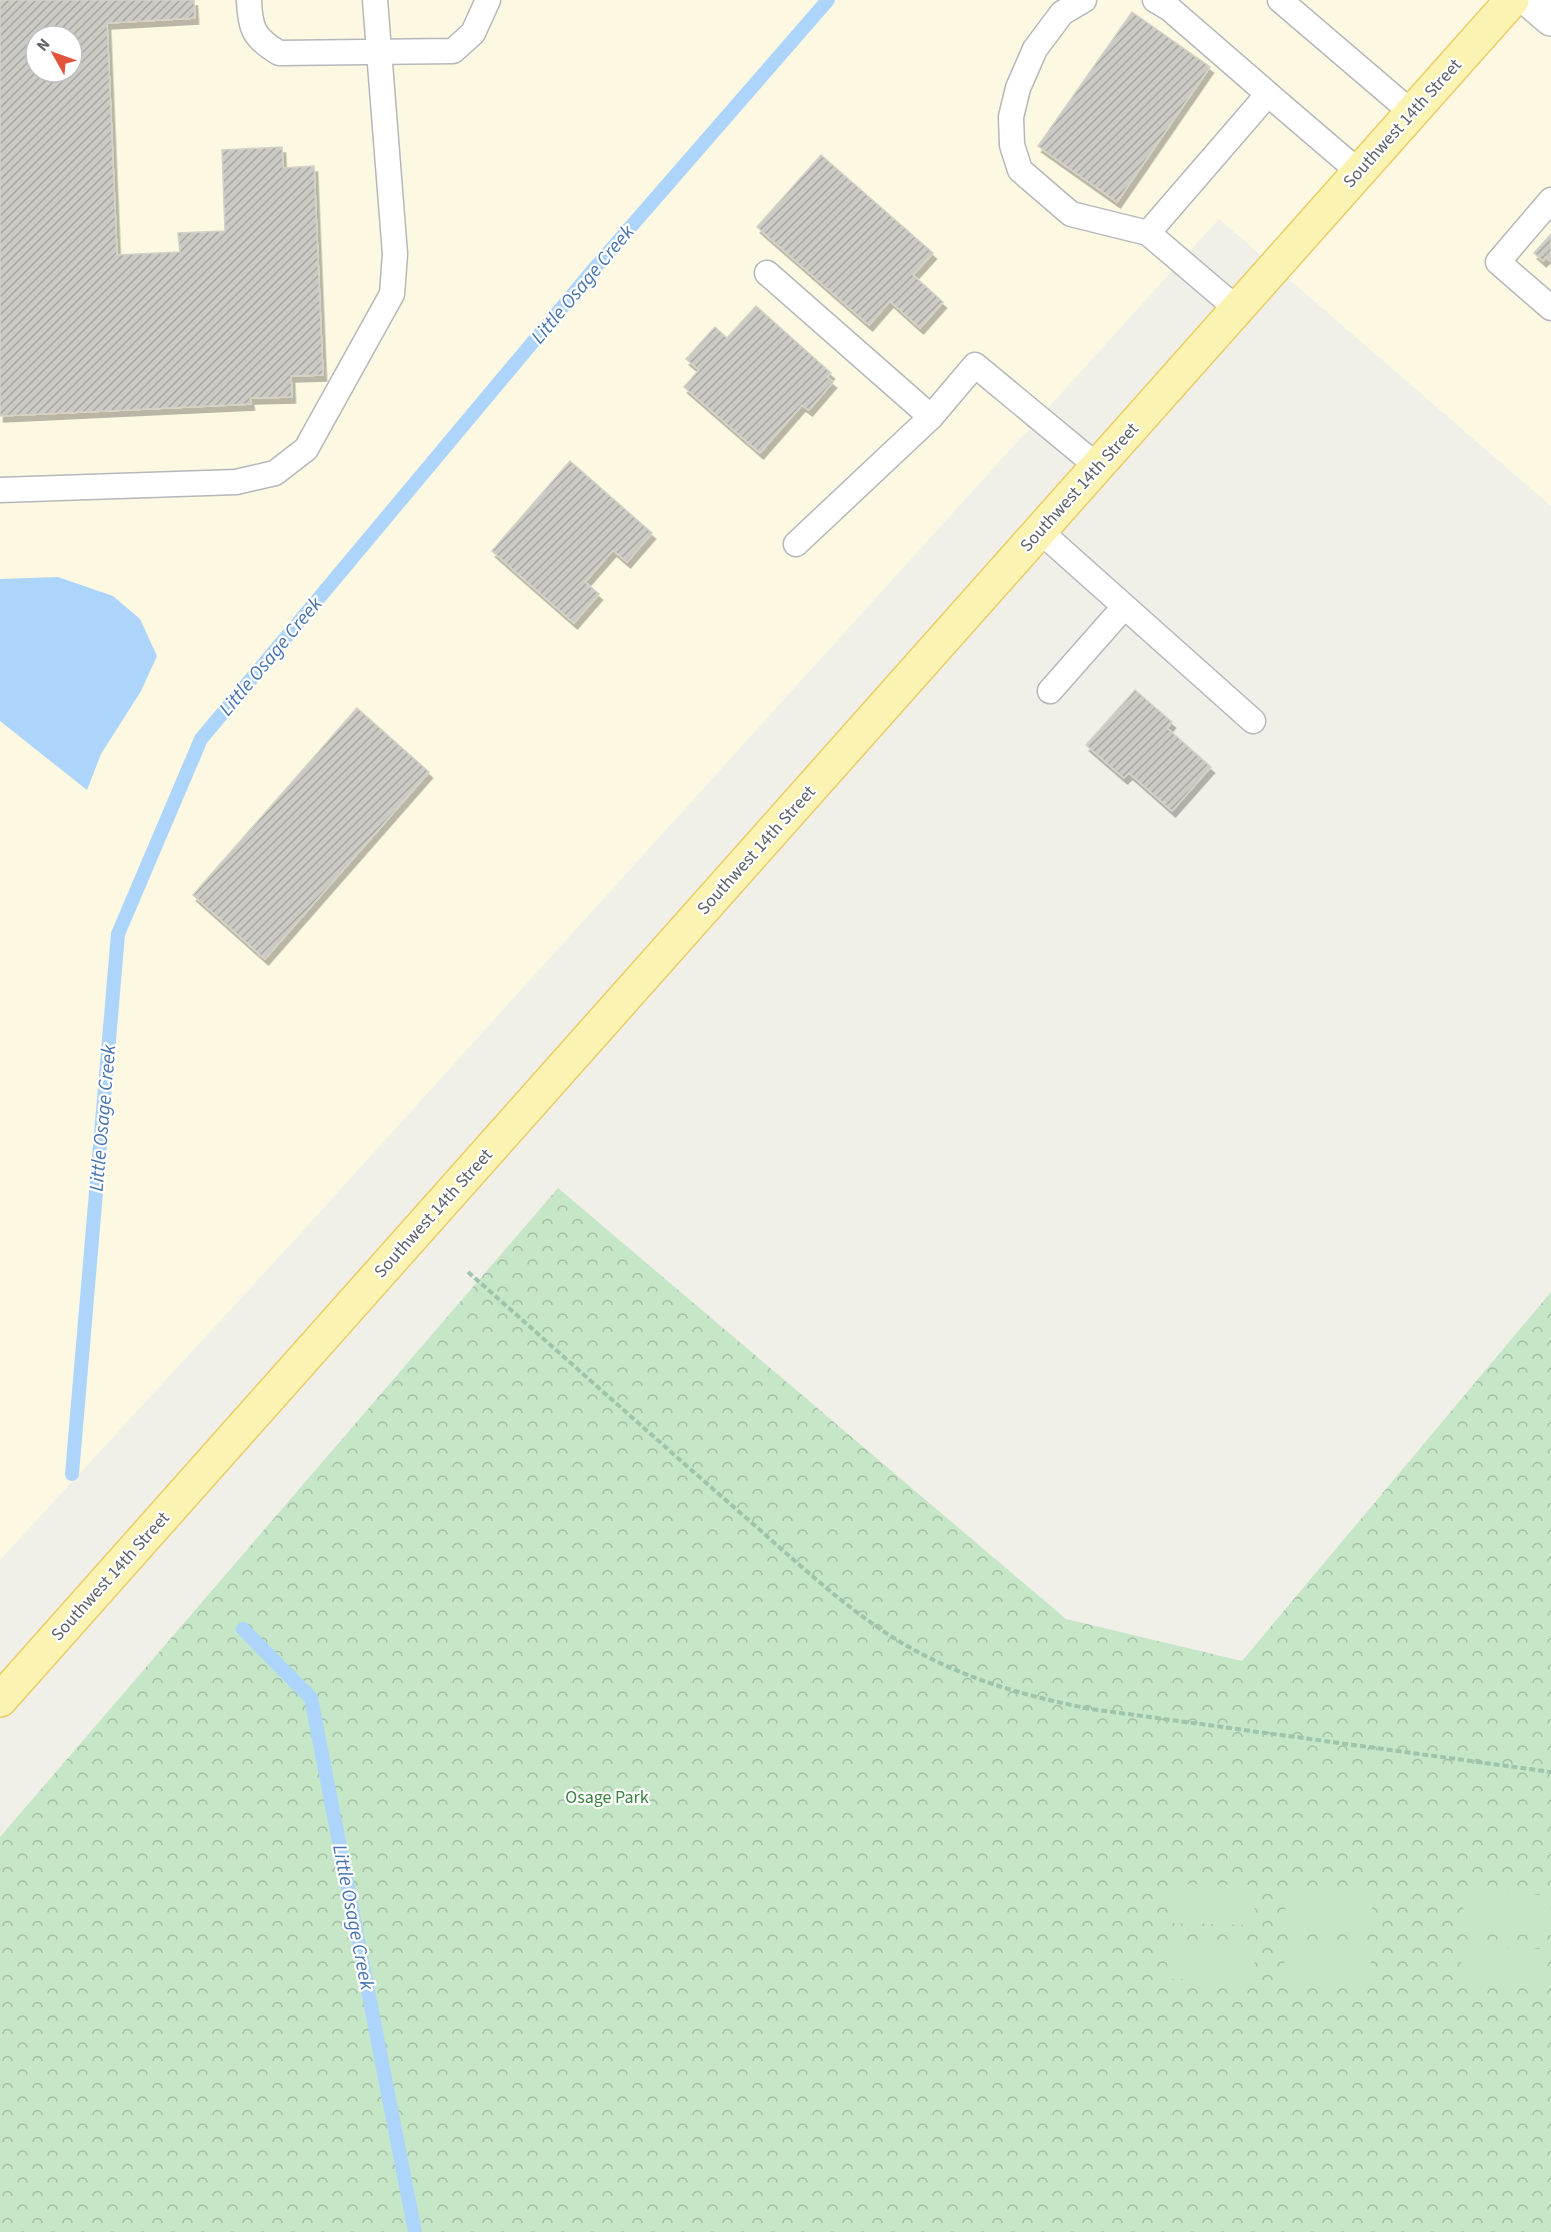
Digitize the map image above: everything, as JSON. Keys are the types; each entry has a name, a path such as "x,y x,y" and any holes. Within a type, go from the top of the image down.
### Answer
{"main road":[{"name":"Southwest 14th Street","path":"0,1700 1512,0"}],"street":[{"path":"1529,0 1551,19"}],"lane":[{"path":"249,0 249,18 259,41 279,53 453,51 473,33 488,0"},
{"path":"0,490 236,482 275,473 306,449 392,294 395,254 375,0"},
{"path":"1084,0 1062,13 1035,49 1018,88 1011,117 1012,145 1020,170 1071,214 1148,233 1237,309"},
{"path":"1155,0 1170,9 1359,172"},
{"path":"1286,2 1411,112"},
{"path":"1148,233 1268,94"},
{"path":"1551,200 1498,262 1551,309"},
{"path":"767,273 930,417"},
{"path":"796,544 930,417 975,365 1097,466"},
{"path":"1040,531 1253,720"},
{"path":"1050,691 1124,607"}],"path":[{"path":"468,1272 728,1502 866,1619 908,1646 974,1678 1034,1698 1091,1708 1551,1772"}],"shaded area":[{"path":"0,0 1551,0 1551,506 1219,219 301,1233 0,1560"}],"green space":[{"name":"Osage Park","path":"558,1188 1066,1619 1242,1661 1551,1292 1551,2232 0,2232 0,1837"},
{"path":"1168,1884 1255,1885 1254,1925 1168,1923"},
{"path":"1286,1887 1373,1889 1371,1929 1285,1927"},
{"path":"1464,1893 1551,1895 1550,1935 1462,1933"},
{"path":"1168,1940 1255,1941 1254,1981 1167,1979"},
{"path":"1285,1944 1371,1945 1371,1985 1284,1983"},
{"path":"1462,1947 1548,1949 1547,1988 1460,1987"}],"water":[{"path":"58,577 113,596 140,619 157,656 141,691 101,754 87,790 0,721 0,579"}],"building":[{"path":"0,0 194,0 195,18 107,23 117,255 180,252 178,233 225,231 222,150 282,147 283,168 314,166 323,375 291,376 292,397 250,398 251,404 0,416"},
{"path":"1132,12 1210,67 1117,202 1038,146"},
{"path":"821,155 933,253 913,275 943,302 920,328 890,301 869,325 757,227"},
{"path":"1551,234 1551,261 1546,257 1543,261 1534,253"},
{"path":"756,306 831,373 827,377 833,382 809,410 802,405 760,453 684,387 699,370 686,359 715,327 727,338"},
{"path":"570,461 652,533 627,562 613,550 585,582 599,594 574,623 492,551"},
{"path":"1135,690 1172,722 1167,728 1211,767 1172,811 1129,773 1124,778 1086,745"},
{"path":"357,708 429,772 265,959 193,895"}],"waterway":[{"name":"Little Osage Creek","path":"72,1474 118,934 201,739 594,269 828,0"},
{"name":"Little Osage Creek","path":"243,1629 311,1698 415,2232"}]}
